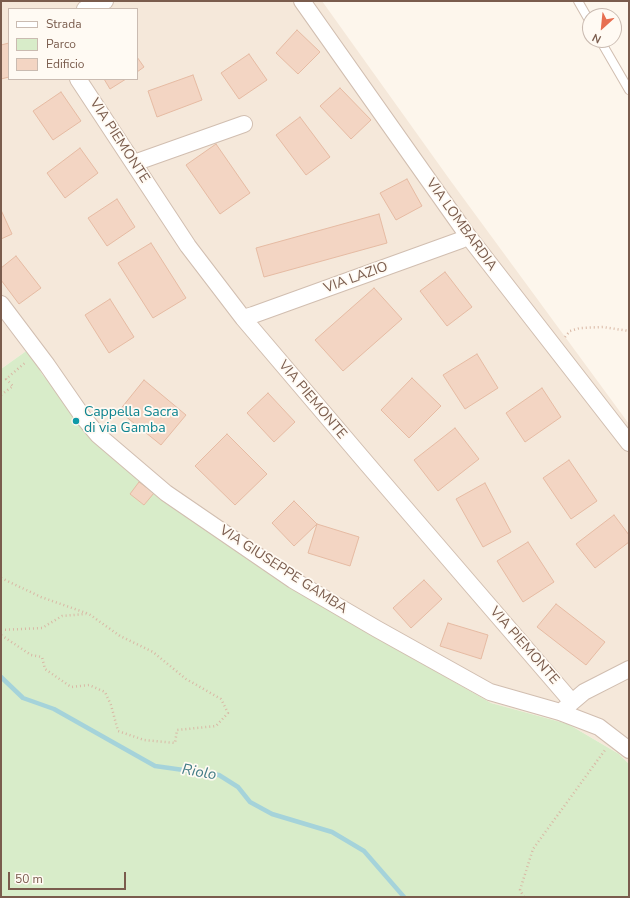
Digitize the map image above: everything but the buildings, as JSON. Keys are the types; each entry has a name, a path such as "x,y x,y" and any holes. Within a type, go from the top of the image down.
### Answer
{"street":[{"path":"88,8 105,1"},
{"name":"VIA LOMBARDIA","path":"302,1 468,236 629,443"},
{"name":"VIA PIEMONTE","path":"79,80 188,246 243,318 368,465 566,707"},
{"path":"134,163 244,124"},
{"name":"VIA LAZIO","path":"243,318 461,240 468,236"},
{"name":"VIA GIUSEPPE GAMBA","path":"1,304 47,365 83,417 98,435 166,493 293,580 490,692 566,707 599,727 629,750"},
{"path":"566,707 584,692 629,669"}],"lane":[{"path":"605,48 629,90"}],"path":[{"path":"554,347 570,331 580,328 603,327 629,331"},
{"path":"2,394 12,386 6,379 30,359"},
{"path":"1,578 41,597 89,614 120,636 153,652 186,679 222,699 228,713 216,726 178,730 175,743 144,740 118,731 111,705 105,692 89,685 71,687 45,669 42,657 31,655 1,634"},
{"path":"1,630 42,628 62,616 89,614"},
{"path":"524,897 520,890 533,849 614,738"}],"shaded area":[{"path":"1,1 322,1 450,180 629,424 629,764 619,754 568,724 491,703 306,597 196,523 90,438 60,395 42,374 29,349 1,369"}],"green space":[{"path":"29,349 42,374 60,395 90,438 196,523 306,597 491,703 568,724 619,754 629,764 629,897 1,897 1,369"}],"waterway":[{"name":"Riolo","path":"1,677 23,698 54,709 155,766 219,775 238,787 250,802 272,814 332,832 364,851 404,897"}],"place":[{"name":"Cappella Sacra di via Gamba","path":"76,421"}]}
